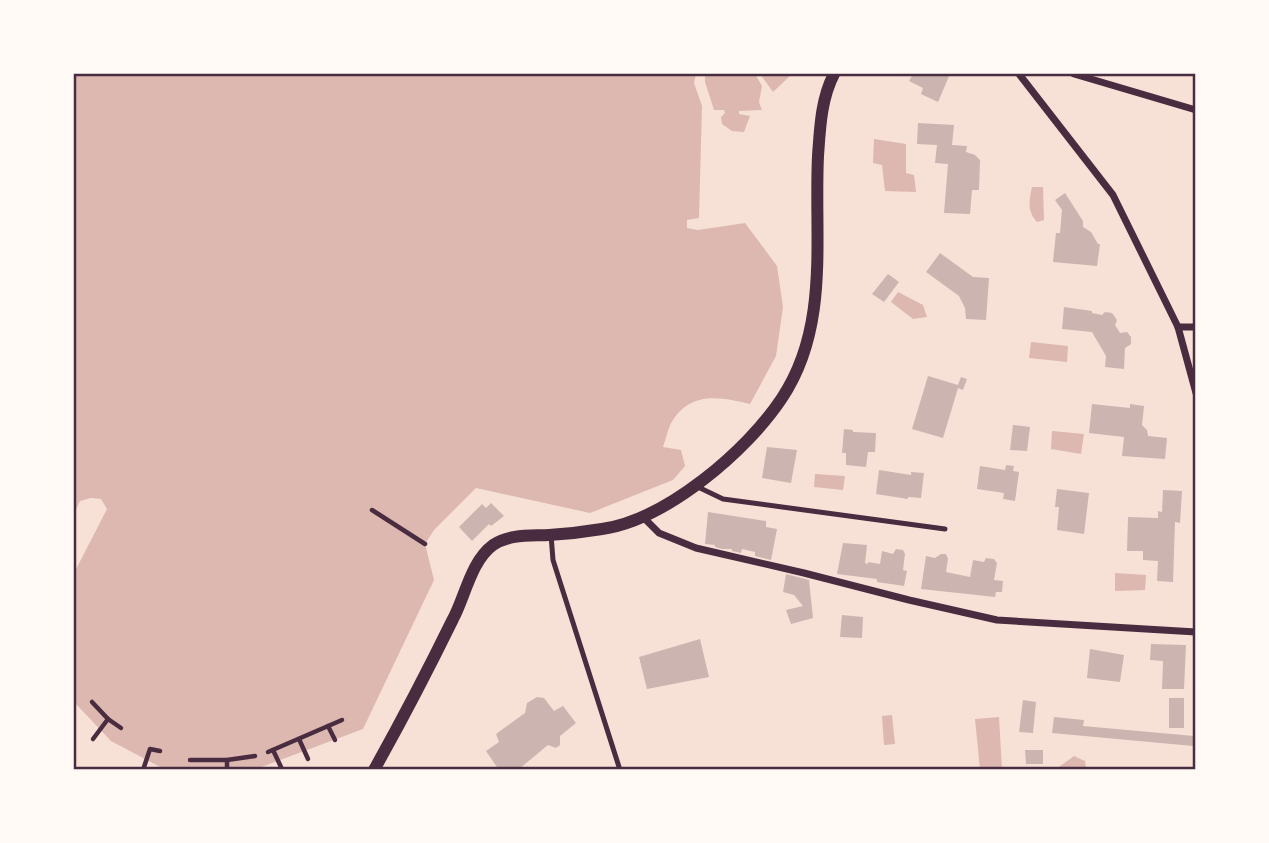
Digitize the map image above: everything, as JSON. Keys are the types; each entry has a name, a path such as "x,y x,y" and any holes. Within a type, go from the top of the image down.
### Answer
{"street":[{"path":"374,769 455,617 477,565 490,547 505,538 605,529 667,505 736,453 766,421 799,369 817,303 820,122 834,74"},
{"path":"1019,74 1112,195 1178,327 1195,393"},
{"path":"1074,74 1195,110"},
{"path":"1178,327 1195,327"},
{"path":"642,516 659,533 696,548 998,620 1195,632"}],"lane":[{"path":"695,485 723,499 945,529"},
{"path":"551,535 552,560 620,769"}],"path":[{"path":"372,510 425,544"},
{"path":"92,702 121,728"},
{"path":"93,738 108,719"},
{"path":"281,767 270,751 342,720"},
{"path":"328,726 335,740"},
{"path":"299,739 308,759"},
{"path":"144,767 150,749 159,751"},
{"path":"190,760 227,760 255,756"},
{"path":"227,760 228,769"}],"shaded area":[{"path":"74,74 696,74 694,83 702,106 699,218 687,220 687,228 698,230 745,223 777,266 783,307 776,356 750,404 718,398 698,400 689,404 671,423 663,447 681,450 685,466 673,480 590,513 476,488 434,530 425,544 434,580 363,729 256,769 164,769 111,741 74,702"},
{"path":"705,74 755,74 762,86 759,102 762,110 739,111 739,114 750,116 744,132 732,131 722,124 724,110 714,110"},
{"path":"760,74 792,74 773,92"},
{"path":"874,139 906,144 906,173 914,175 916,192 885,191 882,165 873,163"},
{"path":"1032,187 1043,187 1044,220 1037,222 1030,206"},
{"path":"898,292 923,305 927,317 913,319 891,302"},
{"path":"1031,342 1068,346 1067,362 1029,358"},
{"path":"1052,431 1084,434 1081,454 1051,449"},
{"path":"815,474 845,476 843,490 814,487"},
{"path":"1115,573 1146,575 1145,590 1115,591"},
{"path":"892,715 895,744 884,745 882,716"},
{"path":"999,717 1002,769 980,769 975,719"},
{"path":"1074,756 1085,761 1086,769 1056,769"}],"pier":[{"path":"101,499 107,509 74,573 74,514 80,501"}],"building":[{"path":"913,74 950,74 938,102 921,94 923,88 909,81"},
{"path":"918,123 954,125 952,145 967,146 966,152 980,160 979,190 972,190 970,214 944,213 948,164 935,163 937,145 917,144"},
{"path":"1065,193 1083,221 1083,227 1091,232 1100,244 1097,266 1053,262 1062,210 1055,200"},
{"path":"940,253 973,277 989,278 986,320 966,319 965,308 959,296 926,272"},
{"path":"888,274 899,282 884,302 872,294"},
{"path":"1064,307 1102,315 1105,312 1112,313 1120,333 1127,332 1131,337 1131,344 1125,348 1124,369 1105,367 1106,356 1092,332 1062,329"},
{"path":"928,376 958,385 961,377 967,379 963,390 958,388 943,438 912,429"},
{"path":"1092,404 1130,408 1130,404 1144,406 1142,425 1148,436 1167,438 1165,459 1122,456 1124,437 1089,433"},
{"path":"1013,425 1030,427 1027,451 1010,450"},
{"path":"844,429 876,433 875,452 868,452 866,467 846,465 846,453 842,453"},
{"path":"767,447 797,450 791,483 762,478"},
{"path":"1006,465 1014,466 1013,471 1019,472 1015,501 1003,499 1004,493 977,489 980,466 1005,470"},
{"path":"879,470 911,475 911,472 924,473 921,498 908,499 876,494"},
{"path":"1057,489 1089,493 1084,534 1057,530"},
{"path":"1163,490 1182,491 1180,523 1175,522 1173,582 1157,581 1158,561 1143,560 1143,551 1127,551 1128,517 1158,518 1158,511 1162,512"},
{"path":"491,503 504,516 491,526 489,524 472,541 459,527 482,504 486,508"},
{"path":"708,512 766,521 766,527 777,529 771,560 755,556 755,552 742,549 741,553 705,544"},
{"path":"843,543 867,545 865,563 868,564 880,564 882,551 893,554 896,549 903,550 903,570 907,571 904,586 877,582 877,579 837,574"},
{"path":"946,554 948,559 946,572 970,577 973,560 984,562 986,558 994,559 997,563 994,580 1003,581 1002,592 996,592 995,597 921,589 926,556 935,558"},
{"path":"786,574 809,580 813,618 791,624 786,610 803,606 794,595 783,592"},
{"path":"842,615 863,617 862,638 840,637"},
{"path":"700,639 709,677 647,689 639,657"},
{"path":"1151,644 1186,645 1184,689 1162,689 1163,661 1150,660"},
{"path":"1090,649 1124,655 1120,682 1087,678"},
{"path":"537,697 544,698 554,711 563,706 576,723 560,736 560,745 556,748 548,745 519,769 499,770 486,751 499,742 496,734 525,713 527,703"},
{"path":"1169,698 1184,698 1184,728 1169,728"},
{"path":"1023,700 1036,702 1033,733 1019,732"},
{"path":"1054,717 1084,720 1083,726 1194,736 1193,746 1052,733"},
{"path":"1025,750 1043,750 1043,764 1026,764"}]}
